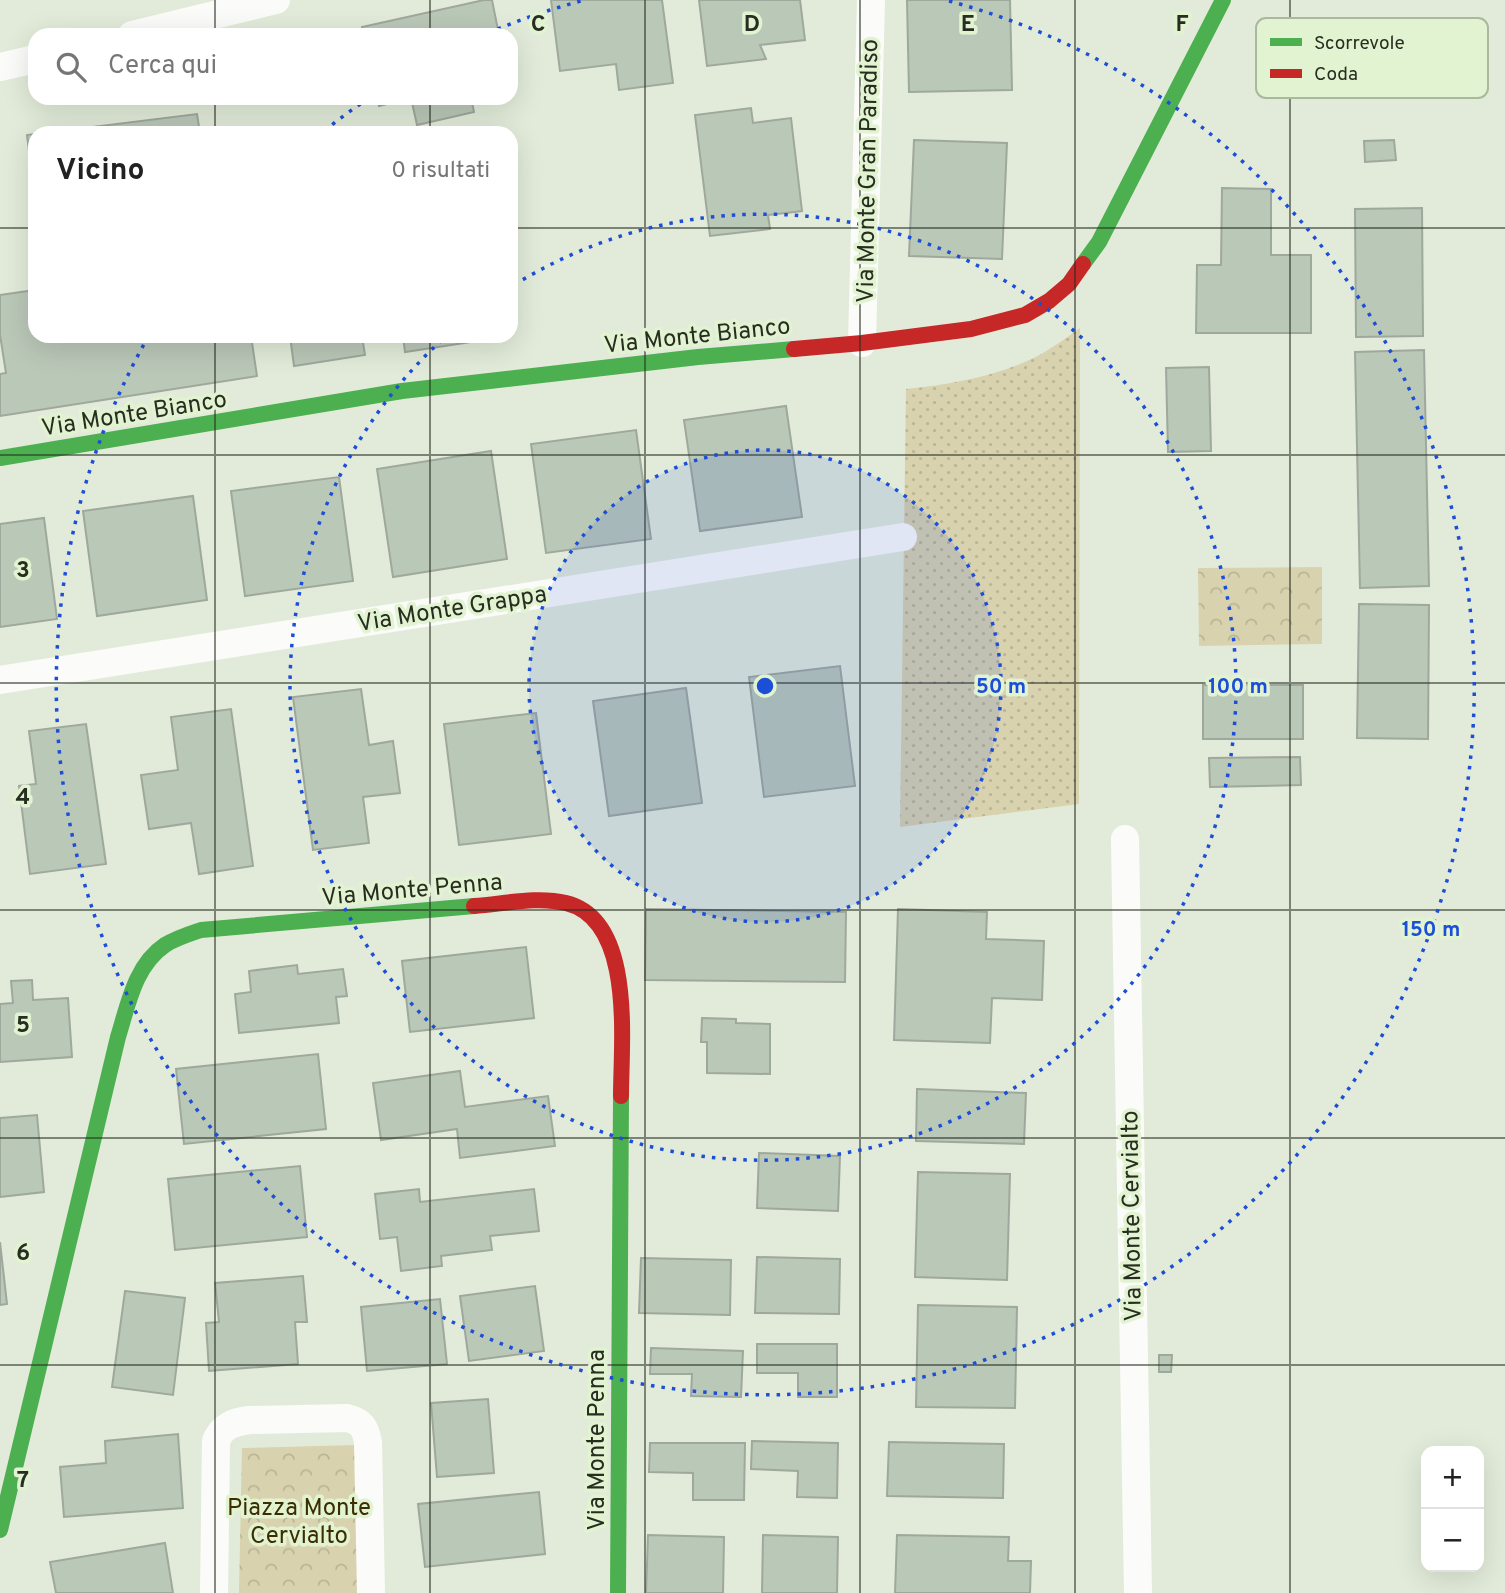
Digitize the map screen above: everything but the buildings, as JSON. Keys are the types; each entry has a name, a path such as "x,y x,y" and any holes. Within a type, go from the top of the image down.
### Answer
{"street":[{"path":"161,28 276,0"},
{"name":"Via Monte Gran Paradiso","path":"862,343 871,0"},
{"name":"Via Monte Bianco","path":"0,458 402,391 685,358 862,343 971,329 1025,315 1049,301 1069,284 1099,242 1223,0"},
{"path":"0,67 28,61"},
{"name":"Via Monte Grappa","path":"0,680 903,537"},
{"name":"Via Monte Cervialto","path":"1125,839 1138,1593"},
{"name":"Via Monte Penna","path":"0,1530 118,1037 136,978 145,962 165,945 201,930 556,901 582,908 602,926 609,940 619,978 618,1593"},
{"path":"214,1593 216,1441 220,1433 227,1426 250,1420 347,1418 362,1425 368,1442 371,1593"}],"green space":[{"path":"1080,328 1079,804 900,827 906,389 959,382 994,373 1028,361"},
{"path":"1322,567 1322,644 1199,646 1198,568"},
{"name":"Piazza Monte Cervialto","path":"356,1445 359,1593 239,1593 242,1448"}],"traffic: fast":[{"path":"1083,264 1099,242 1223,0"},
{"path":"0,458 402,391 698,357 794,349"},
{"path":"0,1530 118,1037 129,999 146,963 165,945 201,930 474,906"},
{"path":"618,1593 621,1096"}],"traffic: jam":[{"path":"794,349 971,329 1025,315 1049,301 1069,284 1083,264"},
{"path":"474,906 532,900 566,903 588,914 604,933 614,957 619,985 622,1015 621,1096"}]}
